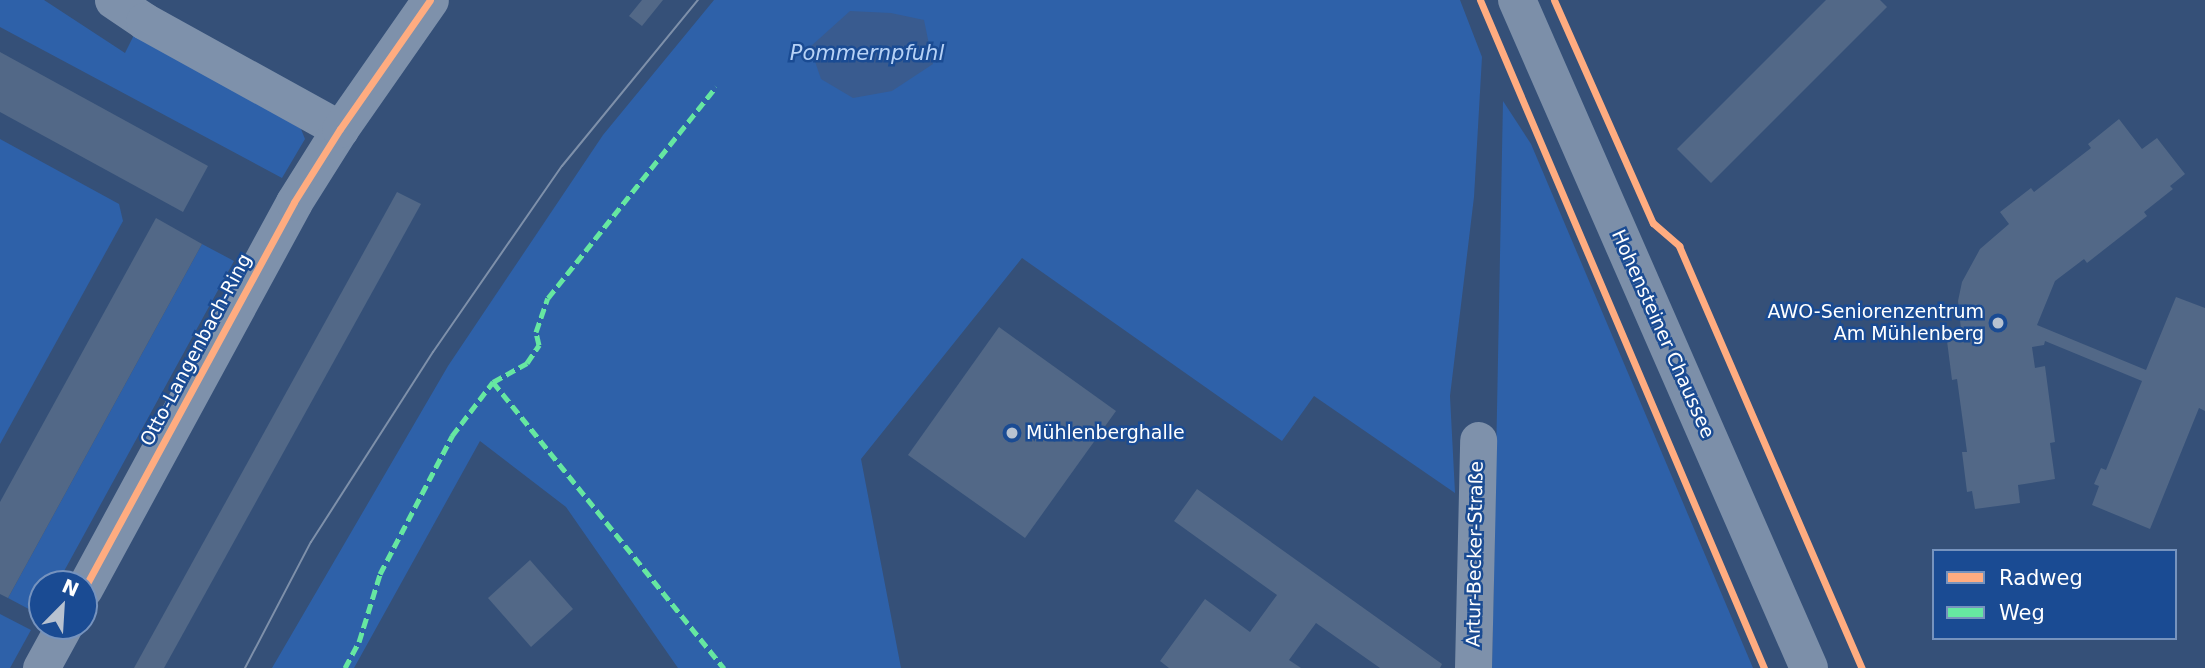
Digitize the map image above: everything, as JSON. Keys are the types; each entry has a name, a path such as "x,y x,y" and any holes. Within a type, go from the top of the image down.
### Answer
{"main road":[{"name":"Hohensteiner Chaussee","path":"1517,0 1809,668"}],"street":[{"path":"113,0 340,129"},
{"name":"Otto-Langenbach-Ring","path":"94,570 294,202 340,129 430,0"},
{"name":"Artur-Becker-Straße","path":"1473,668 1478,440"},
{"path":"41,668 56,640"}],"shaded area":[{"path":"0,0 44,0 125,53 138,27 301,129 305,139 282,178 0,27"},
{"path":"714,0 1460,0 1482,57 1474,197 1450,396 1455,493 1314,396 1282,441 1022,258 861,459 901,668 678,668 566,507 480,441 354,668 272,668 448,366 603,135"},
{"path":"1503,101 1531,144 1753,668 1492,668"},
{"path":"0,139 119,204 123,221 0,444"},
{"path":"202,244 234,261 65,570 28,570 28,609 8,598"},
{"path":"0,614 28,628 28,635 10,668 0,668"}],"water":[{"name":"Pommernpfuhl","path":"850,11 891,13 924,20 933,64 892,91 853,98 821,79 810,47"}],"building":[{"path":"642,0 663,0 642,26 629,16"},
{"path":"1826,0 1880,0 1887,7 1711,183 1677,149"},
{"path":"0,52 208,166 183,212 0,112"},
{"name":"AWO-Seniorenzentrum Am Mühlenberg","path":"2119,119 2142,149 2157,138 2185,174 2170,186 2173,189 2144,212 2147,216 2087,263 2084,259 2055,281 2037,325 2146,370 2176,297 2205,308 2205,411 2199,408 2150,529 2092,505 2099,486 2094,484 2101,468 2106,470 2142,381 2045,341 2044,345 2032,347 2035,368 2045,366 2055,442 2050,443 2055,479 2018,485 2020,503 1975,509 1972,491 1967,492 1962,452 1967,452 1957,379 1952,380 1947,341 1962,339 1958,301 1962,282 1980,249 2009,224 2000,212 2031,188 2034,192 2091,148 2088,144"},
{"path":"397,192 421,204 164,668 134,668"},
{"path":"156,218 202,244 8,598 0,594 0,502"},
{"name":"Mühlenberghalle","path":"999,327 1116,411 1025,538 908,455"},
{"path":"1197,489 1442,664 1440,668 1380,668 1316,623 1289,660 1301,668 1169,668 1160,661 1205,599 1250,632 1277,595 1174,521"},
{"path":"530,560 573,609 531,647 488,598"}],"tram line":[{"path":"245,668 311,542 433,352 562,166 698,0"}],"marked path":[{"path":"345,668 359,642 380,574 452,436 493,382 527,363 539,345 536,332 548,298 716,87"},
{"path":"493,382 724,668"}],"cycle path":[{"path":"94,570 294,202 340,129 430,0"},
{"path":"1480,0 1764,668"},
{"path":"1554,0 1653,223 1679,246 1862,668"}],"place":[{"name":"AWO-Seniorenzentrum Am Mühlenberg","path":"1998,323"},
{"name":"Mühlenberghalle","path":"1012,433"}]}
